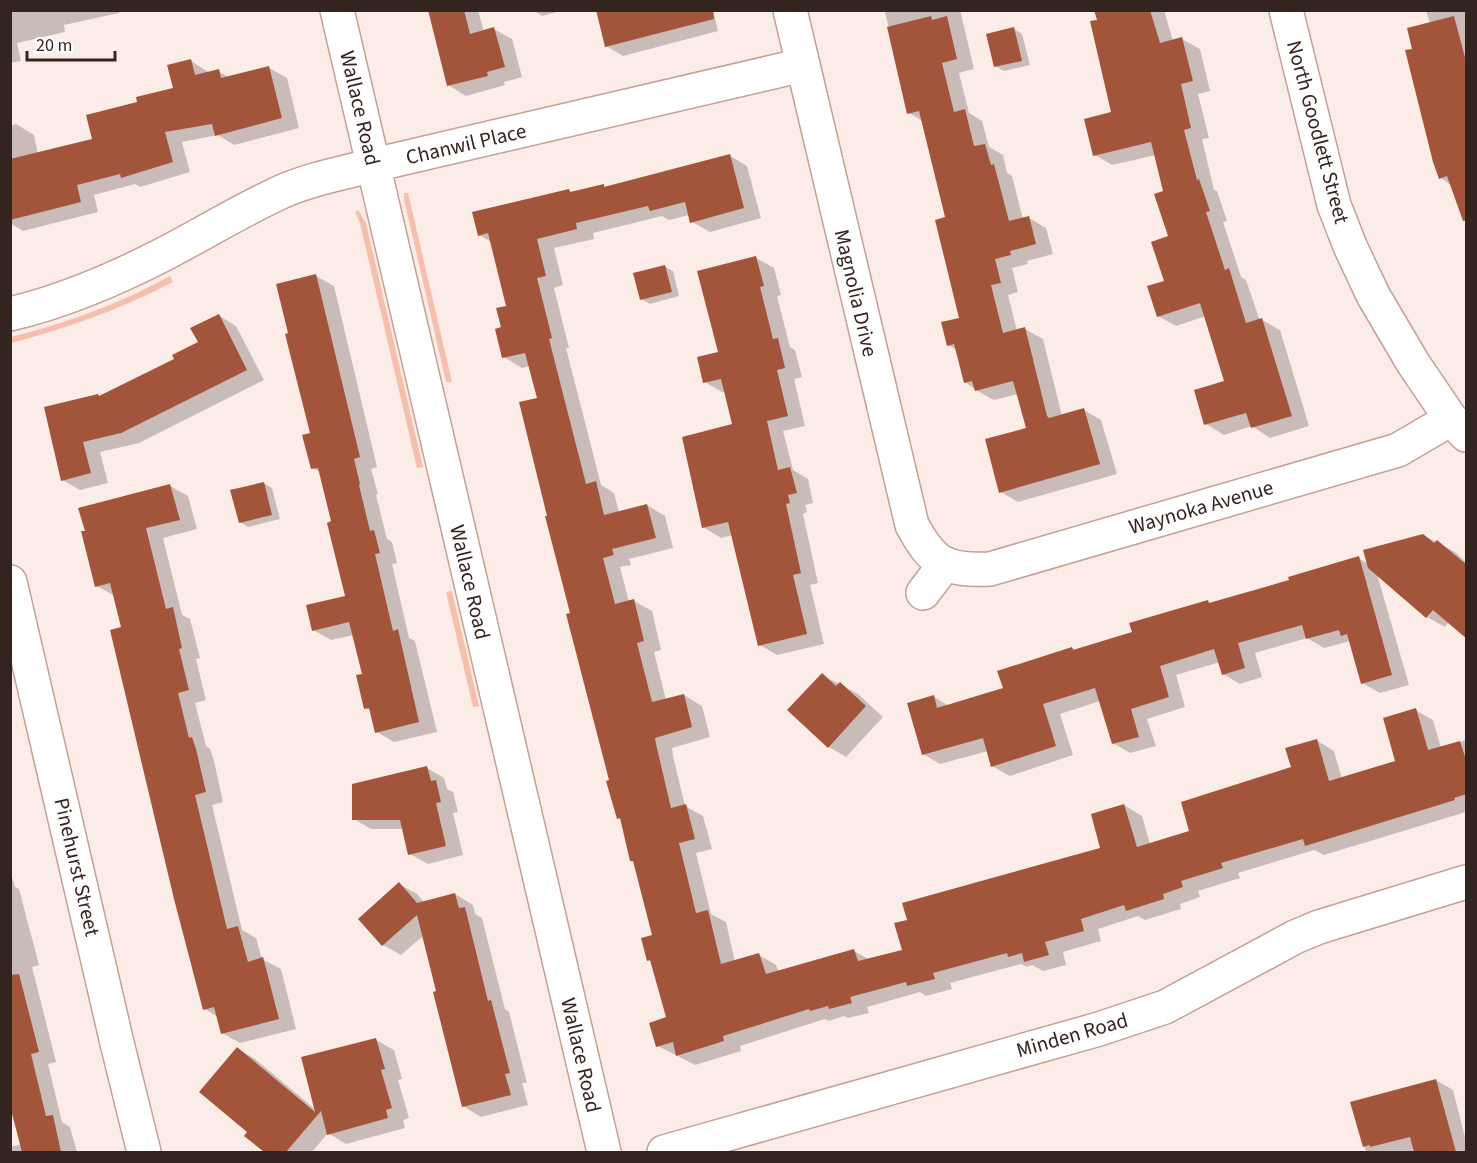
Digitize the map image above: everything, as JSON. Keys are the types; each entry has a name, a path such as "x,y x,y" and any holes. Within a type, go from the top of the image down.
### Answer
{"street":[{"name":"Wallace Road","path":"338,10 604,1152"},
{"name":"Magnolia Drive","path":"790,10 912,525 924,547 945,564"},
{"name":"North Goodlett Street","path":"1286,10 1334,205 1350,246 1373,295 1407,353 1459,427"},
{"name":"Chanwil Place","path":"10,314 59,300 101,284 283,192 374,165 803,65"},
{"name":"Waynoka Avenue","path":"945,564 967,570 990,569 1398,450 1459,427"},
{"path":"923,594 945,564"},
{"name":"Pinehurst Street","path":"10,582 144,1152"},
{"name":"Minden Road","path":"664,1152 1099,1029 1165,1007 1295,937 1319,927 1467,882"}],"shaded area":[{"path":"404,193 408,193 452,382 446,382 404,199"},
{"path":"358,210 366,223 423,467 417,468 360,223 355,212"},
{"path":"170,276 173,282 114,309 11,343 11,337 92,312"},
{"path":"452,591 479,706 473,707 446,592"}],"building":[{"path":"428,10 464,10 470,34 494,27 505,67 487,72 488,76 447,86"},
{"path":"596,10 713,10 714,19 605,47"},
{"path":"1094,10 1150,10 1160,43 1182,37 1193,81 1181,84 1191,128 1184,130 1197,180 1199,179 1210,211 1206,212 1225,270 1229,268 1246,323 1262,318 1292,416 1251,428 1246,413 1204,425 1194,390 1224,381 1200,303 1157,317 1147,286 1164,281 1151,242 1168,236 1154,194 1163,191 1151,142 1093,156 1084,119 1111,112 1090,21 1097,20"},
{"path":"931,16 932,20 947,16 957,59 942,63 954,112 965,109 974,146 985,144 991,165 994,164 1009,221 1029,216 1036,244 1010,251 1011,255 995,259 1001,283 991,285 1003,333 1025,327 1047,416 1049,418 1084,408 1100,464 999,493 985,439 1026,428 1013,381 975,391 972,381 964,383 954,344 947,346 941,322 959,318 935,220 945,217 919,111 907,114 887,27"},
{"path":"1454,16 1467,65 1467,220 1463,221 1447,176 1439,179 1433,162 1405,50 1412,49 1407,28"},
{"path":"1014,27 1022,61 994,67 986,34"},
{"path":"191,59 195,75 219,69 221,78 269,66 282,118 215,136 212,124 165,132 173,162 121,178 120,174 77,185 81,202 10,220 10,159 92,139 86,115 137,102 136,97 173,88 167,65"},
{"path":"730,154 744,208 690,223 685,202 650,211 648,206 576,223 577,229 537,239 546,276 537,278 552,338 549,339 586,484 596,481 604,515 647,504 656,538 612,549 614,555 603,558 615,604 634,599 644,641 637,643 652,702 684,694 692,727 655,738 671,808 686,804 695,839 679,843 696,913 708,910 721,964 759,953 766,974 854,949 858,961 902,950 894,923 907,920 902,903 1100,848 1091,814 1124,804 1137,847 1189,831 1181,802 1291,767 1285,748 1317,739 1329,781 1395,761 1383,718 1416,708 1428,750 1460,741 1467,763 1467,794 1454,798 1455,800 1305,846 1303,839 1221,863 1223,868 1181,881 1183,887 1163,894 1164,899 1126,911 1124,905 1081,919 1084,931 1045,942 1049,955 1024,962 1022,953 1008,957 1007,953 933,973 935,979 907,986 906,982 850,997 852,1003 829,1009 828,1006 810,1011 809,1009 723,1036 724,1041 676,1056 673,1042 656,1047 649,1023 666,1017 650,960 647,961 641,938 652,935 633,861 630,861 620,818 617,819 606,781 609,780 566,614 570,613 519,402 537,398 525,353 502,358 495,329 501,327 496,308 506,306 488,233 478,236 472,212 569,189 570,192 604,184 604,187"},
{"path":"756,256 764,286 760,287 773,339 778,338 785,368 777,370 788,416 767,421 778,470 790,467 797,493 788,495 790,503 786,504 801,573 793,575 807,634 758,646 728,522 702,528 682,437 732,424 721,379 703,383 697,357 718,352 697,271"},
{"path":"665,265 672,292 640,300 633,273"},
{"path":"316,274 360,457 354,459 359,485 370,531 374,530 380,553 375,554 393,631 398,629 419,722 375,733 369,708 364,709 356,675 362,674 349,622 312,631 306,605 345,596 327,523 331,521 318,468 311,469 302,435 310,433 285,334 288,333 276,284"},
{"path":"219,314 247,370 121,433 83,442 91,473 61,481 44,407 98,394 99,396 174,359 172,355 198,342 190,328"},
{"path":"264,482 272,515 239,523 230,490"},
{"path":"170,484 180,520 146,528 166,609 173,607 182,648 179,649 189,690 178,693 189,738 192,737 196,749 206,792 195,795 227,929 238,926 248,962 263,957 279,1019 221,1034 214,1007 203,1010 174,899 110,630 121,627 110,583 95,587 81,531 85,531 78,508"},
{"path":"1423,534 1434,543 1437,540 1467,565 1467,639 1433,610 1426,618 1368,568 1363,550"},
{"path":"1359,556 1392,675 1361,684 1347,634 1341,636 1339,630 1306,639 1302,625 1238,643 1245,668 1222,675 1214,649 1160,666 1169,697 1131,709 1139,737 1112,744 1095,688 1043,704 1056,746 991,767 983,738 922,755 907,703 934,695 937,708 1003,688 997,671 1072,647 1073,650 1132,632 1129,623 1289,580 1288,577"},
{"path":"822,673 836,686 840,682 866,706 828,748 787,710"},
{"path":"427,766 431,781 436,780 441,802 436,803 446,846 408,855 400,820 352,820 352,784"},
{"path":"399,882 417,903 455,893 459,908 465,907 488,1001 491,1000 510,1073 505,1074 511,1095 462,1107 433,992 436,991 417,915 382,946 358,919"},
{"path":"19,974 39,1052 31,1054 46,1116 53,1115 61,1152 22,1152 10,1106 10,975"},
{"path":"376,1038 385,1069 381,1070 392,1108 386,1110 388,1118 327,1135 321,1111 286,1152 264,1152 244,1136 247,1132 199,1092 237,1047 315,1112 301,1057"},
{"path":"1436,1079 1456,1152 1414,1152 1410,1137 1363,1147 1350,1102"}]}
